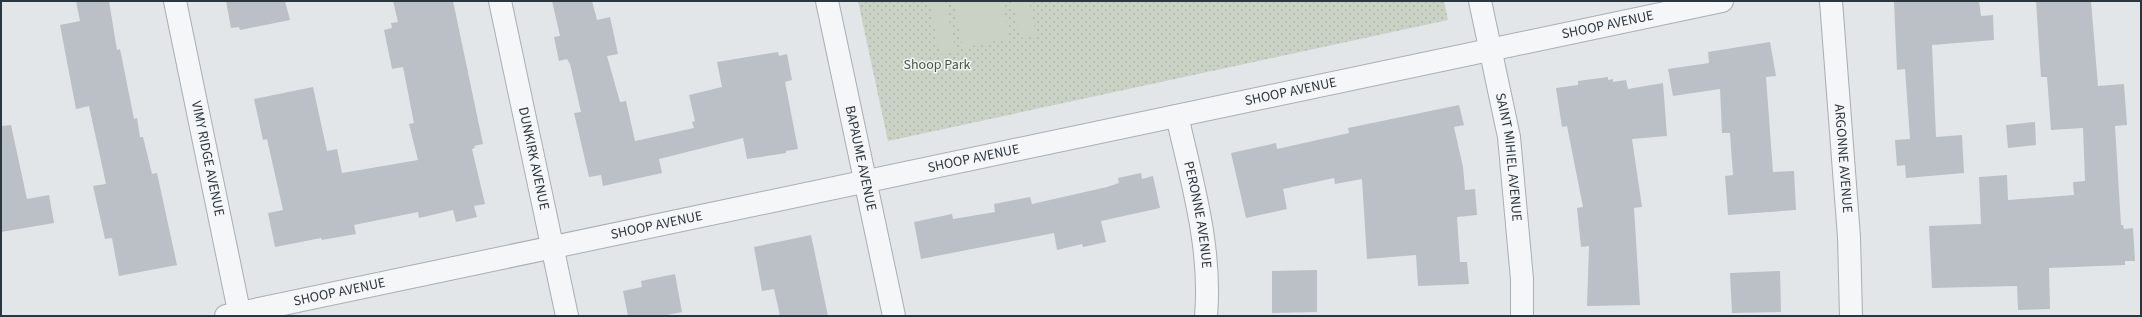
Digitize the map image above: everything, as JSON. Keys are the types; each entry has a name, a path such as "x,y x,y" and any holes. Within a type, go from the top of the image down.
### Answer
{"street":[{"name":"VIMY RIDGE AVENUE","path":"175,1 235,315"},
{"name":"DUNKIRK AVENUE","path":"500,1 567,316"},
{"name":"BAPAUME AVENUE","path":"827,1 894,316"},
{"name":"SAINT MIHIEL AVENUE","path":"1480,1 1509,137 1522,272 1522,316"},
{"name":"SHOOP AVENUE","path":"235,315 1722,1"},
{"name":"ARGONNE AVENUE","path":"1831,1 1849,237 1851,316"},
{"name":"PERONNE AVENUE","path":"1177,116 1196,193 1204,256 1206,316"}],"green space":[{"name":"Shoop Park","path":"858,1 1444,1 1448,20 888,141"},
{"path":"929,1 945,1 956,51 940,55"},
{"path":"953,1 1002,1 1010,38 963,48"},
{"path":"1012,1 1029,1 1036,35 1020,38"}],"building":[{"path":"76,1 109,1 117,50 120,49 134,119 137,118 140,137 143,137 152,174 157,173 177,265 119,276 112,238 105,239 93,186 106,184 89,106 76,109 60,25 80,21"},
{"path":"226,1 285,1 290,20 240,30 239,27 231,28"},
{"path":"393,1 453,1 483,144 474,146 475,148 472,149 485,204 474,206 477,217 456,222 453,210 419,218 418,212 354,225 356,234 322,240 321,238 275,247 268,213 283,210 267,139 263,140 254,99 313,87 327,151 337,149 342,173 418,160 409,124 414,123 403,67 392,69 384,30 392,28 391,23 398,22"},
{"path":"552,1 592,1 597,20 610,17 618,54 607,56 620,102 626,101 635,141 694,128 692,122 695,121 689,95 722,87 717,62 778,52 779,56 787,54 792,80 785,82 798,149 786,151 786,153 747,159 743,138 659,159 662,173 603,186 601,175 589,177 574,113 581,112 570,64 567,59 559,61 554,37 560,36"},
{"path":"1979,1 1981,16 1993,15 1994,40 1932,45 1936,137 1962,135 1964,173 1906,178 1905,165 1897,166 1895,140 1910,139 1905,69 1897,70 1894,2"},
{"path":"2036,1 2091,1 2098,86 2124,84 2127,125 2115,126 2121,225 2123,225 2124,229 2133,228 2135,261 2125,261 2125,265 2049,268 2050,309 2018,310 2017,286 1932,288 1929,226 1981,224 1979,177 2007,175 2008,200 2074,195 2073,182 2085,181 2083,128 2051,130 2047,77 2041,77"},
{"path":"1770,42 1776,76 1766,77 1773,172 1794,171 1796,210 1728,215 1725,176 1733,175 1730,133 1722,133 1720,89 1673,96 1668,69 1709,63 1708,52"},
{"path":"1608,77 1608,80 1613,79 1613,82 1626,80 1628,89 1663,83 1667,136 1632,139 1642,207 1634,208 1640,305 1587,306 1589,246 1581,247 1577,208 1583,207 1567,126 1562,127 1556,88 1578,85 1578,81"},
{"path":"1459,105 1464,125 1454,127 1463,167 1465,190 1475,189 1477,215 1457,217 1460,262 1467,262 1469,284 1418,286 1416,255 1367,259 1362,179 1335,184 1334,178 1283,189 1287,209 1246,218 1231,153 1276,143 1277,149 1349,133 1348,128"},
{"path":"2035,122 2036,145 2008,148 2006,125"},
{"path":"11,125 27,199 49,195 54,223 1,232 1,126"},
{"path":"1141,173 1142,179 1153,176 1160,208 1101,221 1106,242 1083,247 1082,244 1057,250 1054,233 921,259 914,222 952,214 953,219 995,212 994,204 1030,197 1032,204 1107,187 1119,183 1118,178"},
{"path":"811,235 828,316 780,316 774,289 762,291 754,247"},
{"path":"1317,270 1317,312 1272,313 1272,271"},
{"path":"1780,271 1781,312 1732,313 1730,273"},
{"path":"675,274 682,312 662,316 628,316 623,291 642,287 641,281"}]}
